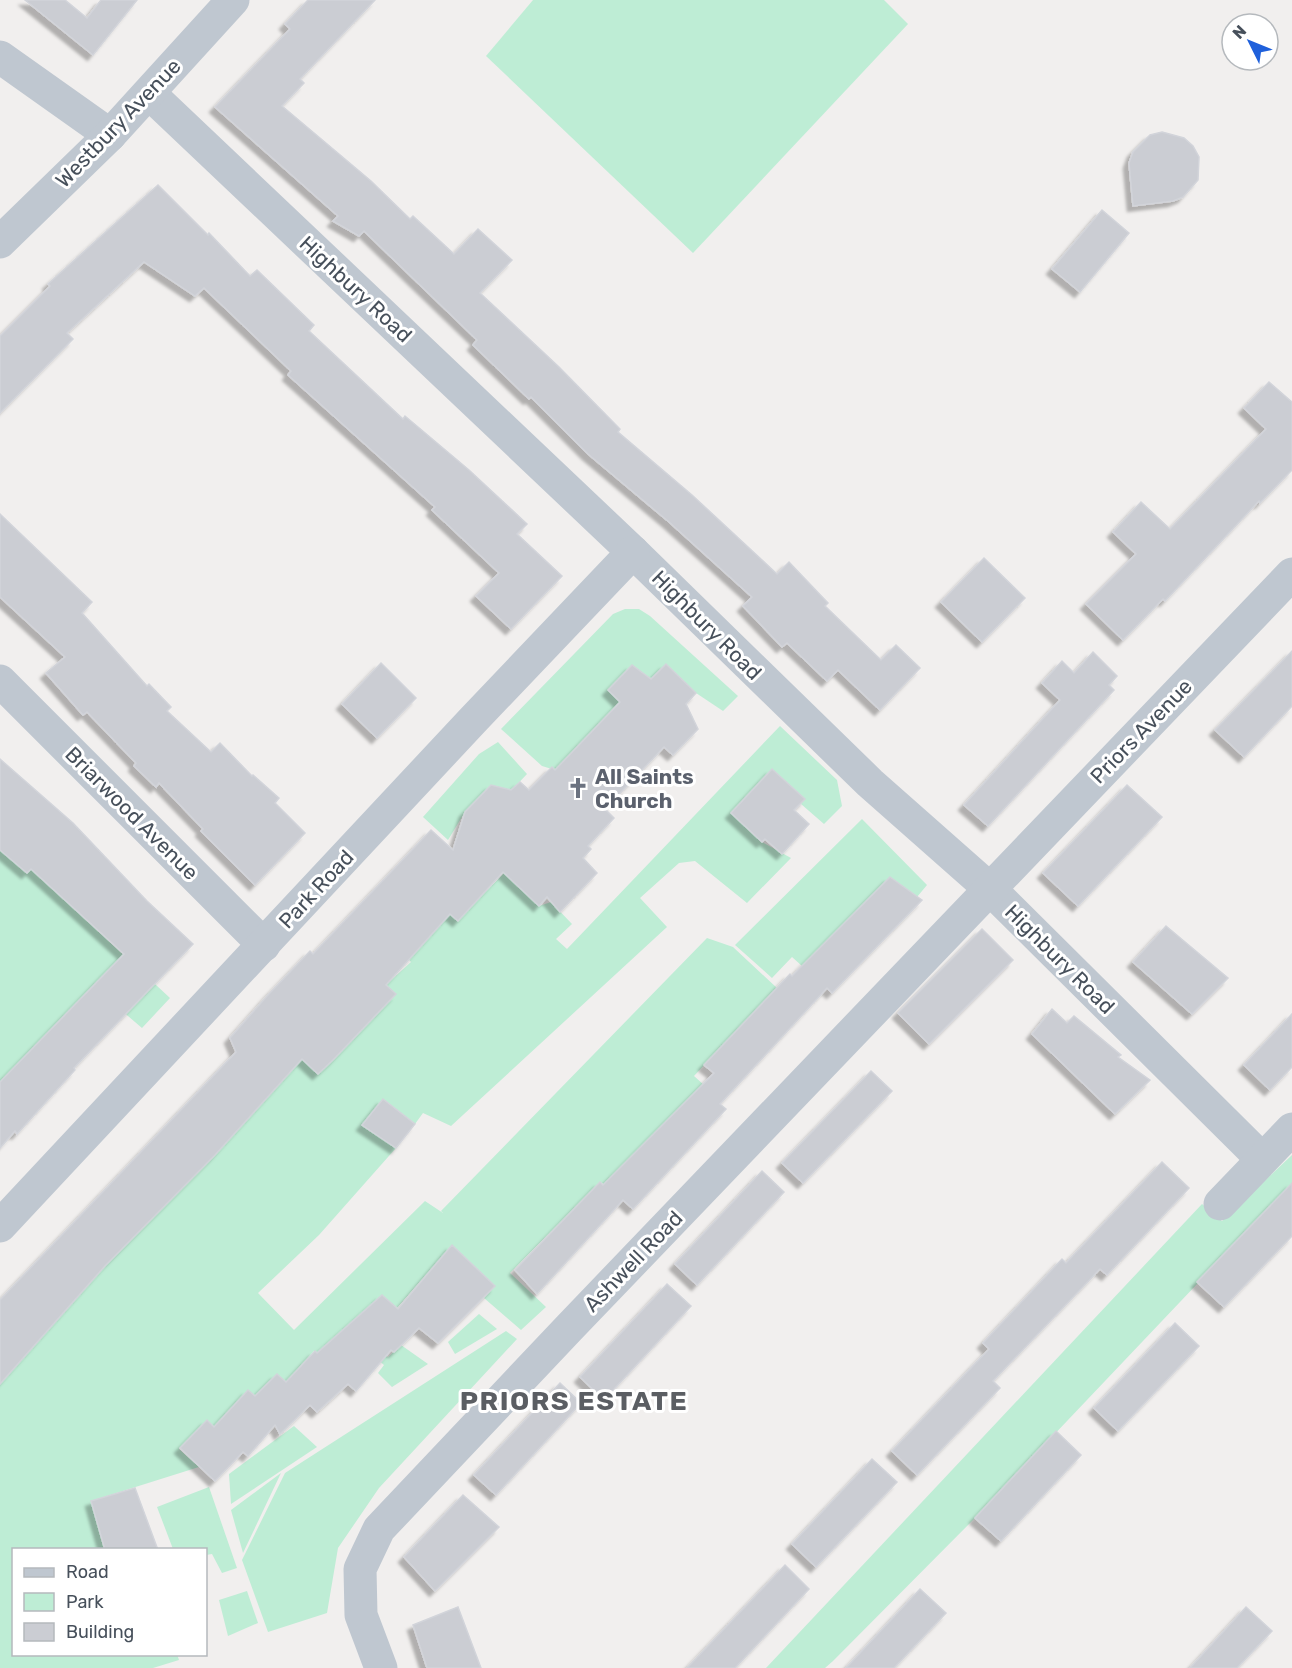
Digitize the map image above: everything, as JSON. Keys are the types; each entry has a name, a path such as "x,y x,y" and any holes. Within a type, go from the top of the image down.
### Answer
{"street":[{"name":"Westbury Avenue","path":"0,242 150,94 233,0"},
{"path":"0,57 110,135"},
{"name":"Highbury Road","path":"150,94 633,552 875,788 990,889 1262,1159"},
{"name":"Park Road","path":"0,1226 472,720 633,552"},
{"name":"Priors Avenue","path":"990,889 1292,574"},
{"name":"Briarwood Avenue","path":"0,681 264,945"},
{"name":"Ashwell Road","path":"381,1668 361,1615 360,1569 379,1529 990,889"},
{"path":"1220,1204 1292,1129"}],"green space":[{"path":"533,0 884,0 908,24 693,253 486,56"},
{"path":"625,609 639,609 650,616 738,696 723,711 696,693 666,664 651,679 632,665 608,690 620,702 555,770 542,766 501,729 613,614"},
{"path":"780,726 837,780 842,806 824,824 801,804 804,799 772,769 731,813 762,842 791,858 747,903 695,861 679,863 640,898 667,927 451,1126 423,1113 415,1124 383,1099 362,1125 396,1148 319,1235 258,1293 294,1330 425,1201 443,1213 441,1211 707,938 733,947 777,988 694,1076 704,1085 605,1185 600,1182 510,1273 546,1307 521,1330 484,1298 494,1286 452,1245 397,1308 381,1296 345,1329 321,1358 314,1351 286,1382 255,1396 248,1391 214,1427 207,1420 179,1449 199,1467 91,1501 104,1548 12,1548 12,1656 178,1656 179,1660 153,1668 0,1668 0,1364 105,1266 301,1059 318,1073 377,1014 370,966 388,983 411,962 393,943 451,914 458,920 504,873 539,906 551,902 572,924 556,939 567,949"},
{"path":"498,742 527,774 506,796 491,785 465,812 448,840 423,817 479,754"},
{"path":"862,819 927,885 917,897 890,877 802,966 792,957 772,978 735,945"},
{"path":"0,850 27,873 31,869 170,998 142,1028 93,986 0,1082"},
{"path":"1292,1155 1292,1184 975,1518 833,1661 825,1668 766,1668 1202,1204 1222,1221"},
{"path":"479,1314 497,1329 455,1354 448,1342"},
{"path":"506,1331 517,1339 379,1488 338,1548 327,1613 268,1632 242,1560 285,1473"},
{"path":"401,1345 428,1364 392,1387 378,1373 384,1365 369,1352 374,1348 388,1357"},
{"path":"294,1426 317,1447 231,1504 229,1474"},
{"path":"281,1473 243,1553 231,1510"},
{"path":"209,1487 237,1568 222,1573 212,1554 207,1555 207,1548 173,1548 157,1507"},
{"path":"247,1591 258,1623 228,1636 219,1600"}],"building":[{"path":"25,0 65,0 87,18 101,0 137,0 93,55"},
{"path":"308,0 375,0 300,79 304,83 282,106 371,181 410,219 413,216 454,254 478,229 512,260 480,293 559,367 620,429 618,432 692,495 777,574 789,562 828,603 825,606 881,660 896,645 920,668 880,710 838,670 827,681 787,643 782,647 743,606 752,597 669,522 588,454 531,397 529,399 473,345 477,340 364,231 359,236 333,221 338,216 215,107 290,29 285,24"},
{"path":"1162,132 1184,138 1193,146 1199,157 1198,180 1183,197 1173,201 1133,206 1129,163 1133,152 1150,135"},
{"path":"158,185 250,276 257,270 314,325 309,331 403,419 405,416 469,470 527,524 517,534 562,576 511,629 476,596 499,573 432,510 435,507 288,375 291,371 204,288 195,296 144,262 67,333 73,339 0,413 0,336 50,286 48,284"},
{"path":"1102,210 1129,233 1080,292 1052,269"},
{"path":"1269,382 1292,402 1292,470 1260,503 1259,501 1165,601 1163,599 1123,640 1086,604 1136,554 1113,532 1141,502 1170,529 1266,429 1244,408"},
{"path":"0,514 92,602 82,613 147,686 149,684 171,707 167,711 211,752 220,743 252,776 279,798 275,803 305,833 255,885 201,831 203,829 159,783 156,787 134,766 136,763 87,712 83,715 46,673 65,657 0,597"},
{"path":"984,558 1025,598 982,642 941,602"},
{"path":"1292,651 1292,706 1244,757 1215,730"},
{"path":"1093,652 1117,676 1109,685 1114,690 988,826 964,805 1060,700 1042,683 1062,661 1074,673"},
{"path":"381,663 416,698 377,738 342,704"},
{"path":"666,664 696,693 686,704 698,729 673,755 664,747 605,809 614,818 588,846 591,849 583,858 597,873 560,912 547,897 539,906 503,872 458,921 450,914 386,985 396,994 333,1060 318,1074 302,1059 215,1155 105,1266 0,1384 0,1300 236,1052 230,1038 268,995 310,951 313,954 431,830 453,850 465,812 491,785 511,790 520,782 529,790 552,767 555,770 620,702 608,690 632,665 651,679"},
{"path":"0,759 73,823 147,901 193,944 74,1068 75,1070 17,1134 15,1131 0,1148 0,1082 124,954 31,869 27,873 0,850"},
{"path":"772,769 805,799 794,810 809,824 782,854 765,839 762,842 731,813"},
{"path":"1127,785 1162,817 1078,906 1043,873"},
{"path":"890,877 922,900 832,993 827,988 720,1104 726,1109 633,1209 623,1200 537,1294 515,1270 600,1182 603,1185 714,1073 704,1065 790,974 792,976"},
{"path":"1166,926 1228,978 1192,1014 1133,962"},
{"path":"982,929 1013,960 929,1044 898,1013"},
{"path":"1052,1009 1067,1023 1074,1016 1121,1055 1118,1057 1150,1080 1115,1114 1032,1034"},
{"path":"1292,1014 1292,1067 1270,1090 1244,1065"},
{"path":"871,1071 892,1091 803,1183 782,1163"},
{"path":"383,1099 415,1124 396,1148 362,1125"},
{"path":"1162,1162 1189,1188 1107,1275 1100,1269 993,1381 1000,1388 917,1475 892,1451 989,1349 983,1343 1062,1259 1066,1263"},
{"path":"762,1171 784,1192 697,1285 675,1264"},
{"path":"1292,1183 1292,1236 1224,1307 1197,1282"},
{"path":"452,1245 495,1286 438,1343 419,1328 394,1352 391,1350 356,1391 348,1384 317,1412 310,1405 280,1434 275,1425 248,1456 243,1452 215,1481 180,1448 207,1420 214,1427 248,1390 255,1396 277,1374 286,1382 315,1351 317,1353 382,1295 398,1309"},
{"path":"667,1284 691,1306 604,1400 580,1377"},
{"path":"1175,1323 1199,1346 1118,1431 1094,1408"},
{"path":"560,1383 581,1403 496,1495 474,1475"},
{"path":"1056,1431 1081,1455 1001,1541 975,1518"},
{"path":"872,1459 897,1482 816,1567 792,1544"},
{"path":"135,1488 157,1548 104,1548 91,1501"},
{"path":"463,1495 499,1527 435,1591 404,1557"},
{"path":"785,1565 809,1589 735,1668 687,1668"},
{"path":"920,1589 946,1613 894,1668 846,1668"},
{"path":"458,1607 481,1668 427,1668 413,1625"},
{"path":"1246,1607 1272,1631 1237,1668 1190,1668"}],"place":[{"name":"All Saints Church","path":"578,788"}],"district":[{"name":"PRIORS ESTATE","path":"574,1401"}]}
